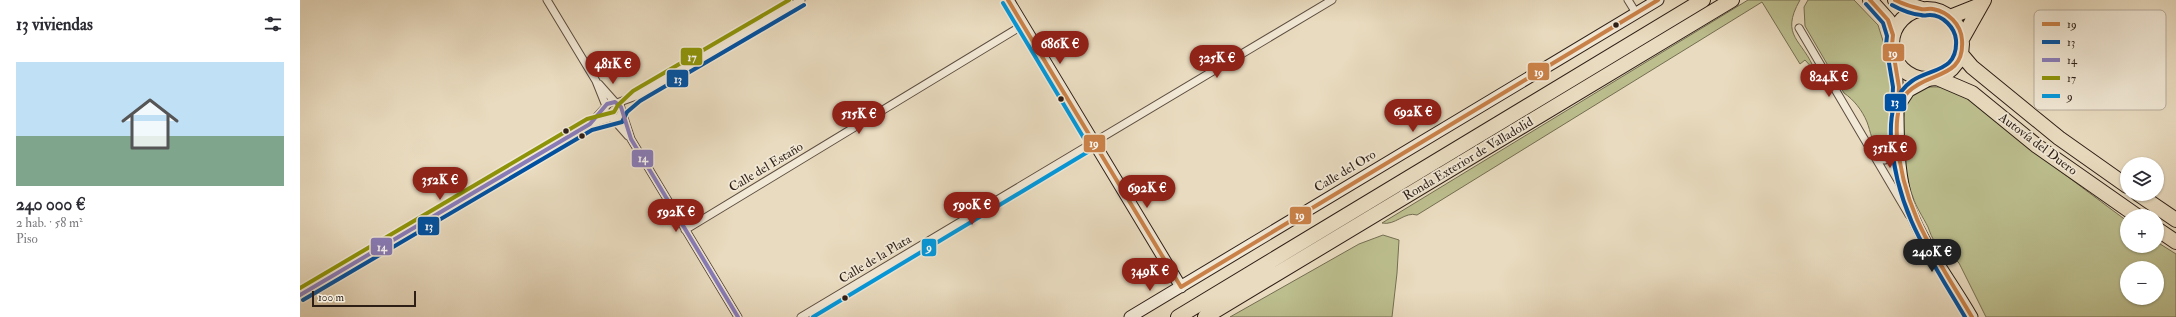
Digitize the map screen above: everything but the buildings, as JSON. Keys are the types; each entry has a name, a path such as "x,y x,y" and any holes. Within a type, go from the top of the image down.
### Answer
{"highway":[{"name":"Ronda Exterior de Valladolid","path":"1205,317 1356,226 1384,201 1703,0"},
{"name":"Ronda Exterior de Valladolid","path":"1178,317 1347,214 1384,201 1732,0"},
{"path":"1870,0 1888,20 1893,35 1892,45 1895,58 1899,65 1911,75 1934,78 1952,69 1961,54 1962,39 1958,27 1950,17 1932,9 1922,9 1895,0"},
{"path":"1950,17 1982,2"},
{"path":"1962,39 1982,2"},
{"path":"1893,35 1904,18 1922,9"},
{"name":"Autovía del Duero","path":"1961,54 1972,67 2059,138 2120,181"},
{"name":"Autovía del Duero","path":"1934,78 1972,93 2037,146 2127,209"},
{"path":"2148,201 2176,220"},
{"path":"2164,234 2176,242"}],"street":[{"path":"547,0 596,81 616,102 622,111 631,139"},
{"path":"590,124 610,102 616,102 636,96 801,0"},
{"path":"1008,0 1181,287"},
{"name":"Calle de la Plata","path":"801,317 1332,0"},
{"path":"1628,0 1636,13"},
{"name":"Calle del Oro","path":"1130,317 1658,0"},
{"name":"Calle del Estaño","path":"685,230 1023,25"},
{"path":"1799,28 1876,158 1881,170 1903,207 1908,214 1914,218"},
{"path":"1895,58 1899,106 1898,153 1905,195 1922,236 1972,317"},
{"path":"1899,106 1909,91 1934,78"},
{"path":"596,81 606,115 612,118 631,139 738,317"},
{"path":"300,295 590,124 619,117 622,111 636,96"},
{"path":"1876,158 1885,160 1898,153"}],"green space":[{"path":"1748,0 1800,0 1794,12 1792,30 1815,71 1805,60 1800,64 1762,2 1417,215 1408,215 1391,222 1382,223"},
{"path":"1808,0 1854,0 1878,25 1893,81 1891,144 1881,150 1873,141 1863,113 1844,93 1805,26 1804,7"},
{"path":"1927,87 1940,87 1959,93 2120,216 2120,253 2164,253 2164,246 2176,254 2176,317 1986,317 1959,263 1933,240 1914,201 1910,187 1904,159 1904,114 1908,102 1914,93"},
{"path":"1383,235 1399,240 1392,317 1230,317 1359,244"}],"transit line":[{"name":"17","path":"300,288 587,119 614,112 618,105 633,91 789,0"},
{"name":"19","path":"1008,0 1181,287"},
{"name":"19","path":"1181,287 1658,0"},
{"name":"19","path":"1870,0 1888,20 1893,35 1892,45 1899,87 1898,113"},
{"name":"19","path":"1895,0 1918,8 1933,9 1944,13 1953,20 1961,34 1961,53 1958,62 1944,73 1916,85 1904,96 1899,107 1897,119 1897,138 1900,164 1913,211 1934,253 1972,317"},
{"name":"9","path":"1003,3 1088,145"},
{"name":"13","path":"1866,4 1883,23 1887,36 1886,45 1893,87 1892,113"},
{"name":"13","path":"303,300 592,130 622,122 627,112 640,101 804,5"},
{"name":"13","path":"1892,5 1914,14 1939,17 1948,23 1955,35 1955,50 1953,58 1948,64 1912,81 1901,92 1892,114 1891,138 1894,164 1907,211 1927,253 1965,317"},
{"name":"14","path":"300,295 590,124 607,104 615,102 621,107 631,139 738,317"},
{"name":"9","path":"813,317 1096,147"}]}
